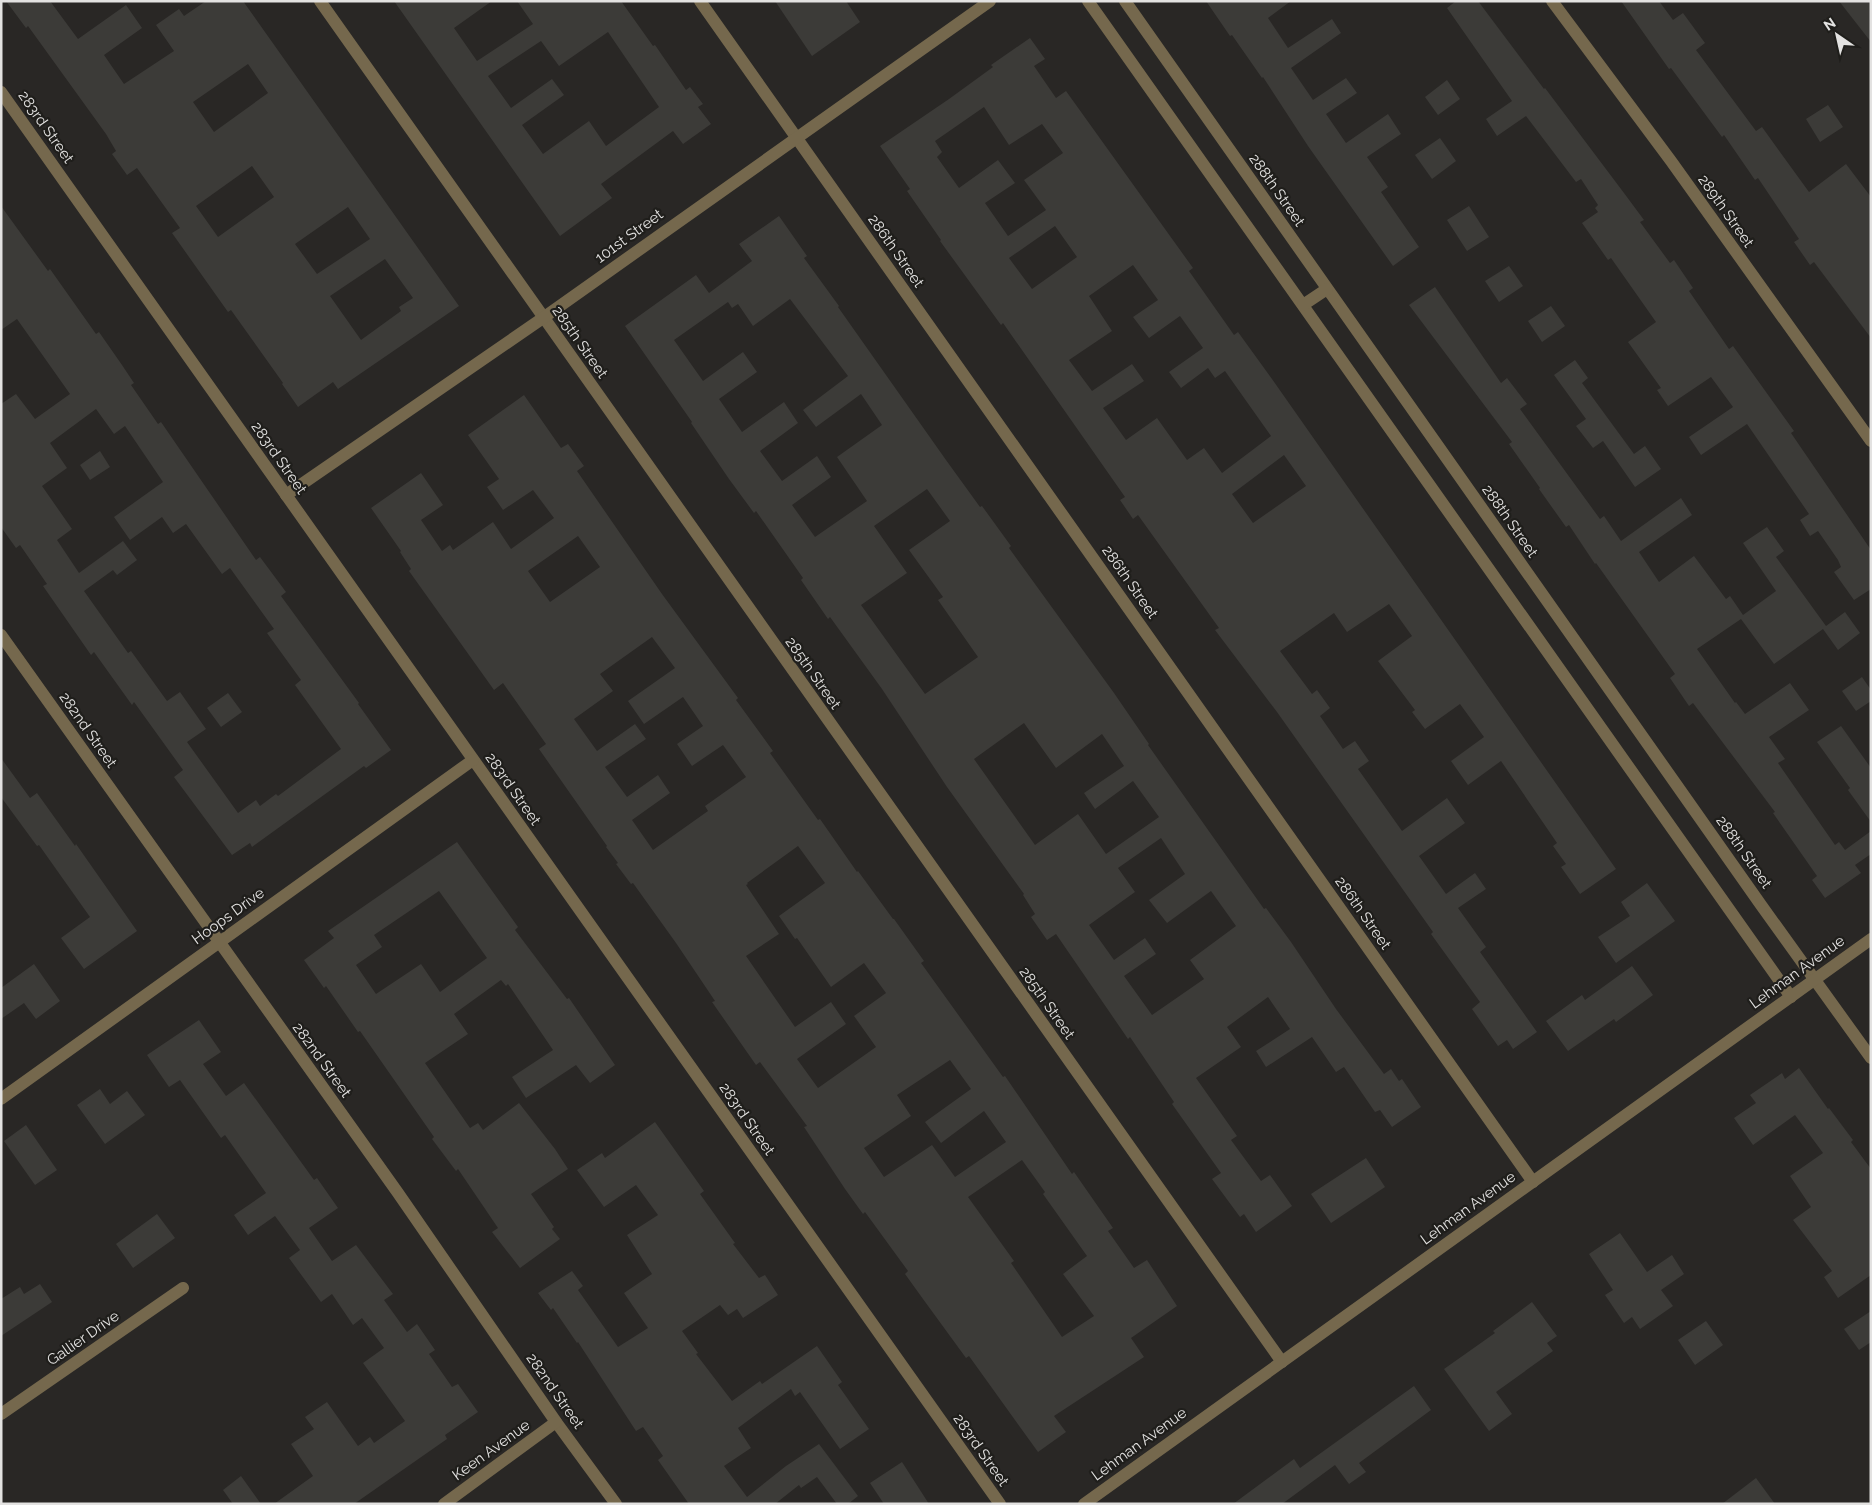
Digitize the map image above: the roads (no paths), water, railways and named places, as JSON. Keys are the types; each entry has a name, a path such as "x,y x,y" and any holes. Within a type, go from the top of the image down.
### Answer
{"street":[{"name":"285th Street","path":"320,1 542,318 1282,1362"},
{"name":"286th Street","path":"700,1 1533,1182"},
{"name":"101st Street","path":"286,496 542,318 990,1"},
{"path":"1088,1 1791,997"},
{"name":"288th Street","path":"1125,1 1761,905 1871,1058"},
{"name":"289th Street","path":"1552,1 1671,161 1871,442"},
{"name":"283rd Street","path":"1,92 1000,1504"},
{"path":"1303,305 1327,289"},
{"name":"282nd Street","path":"1,635 398,1193 556,1422 616,1504"},
{"name":"Hoops Drive","path":"1,1099 473,760"},
{"name":"Lehman Avenue","path":"1084,1504 1871,939"},
{"name":"Gallier Drive","path":"1,1414 183,1288"},
{"name":"Keen Avenue","path":"444,1504 556,1422"}]}
